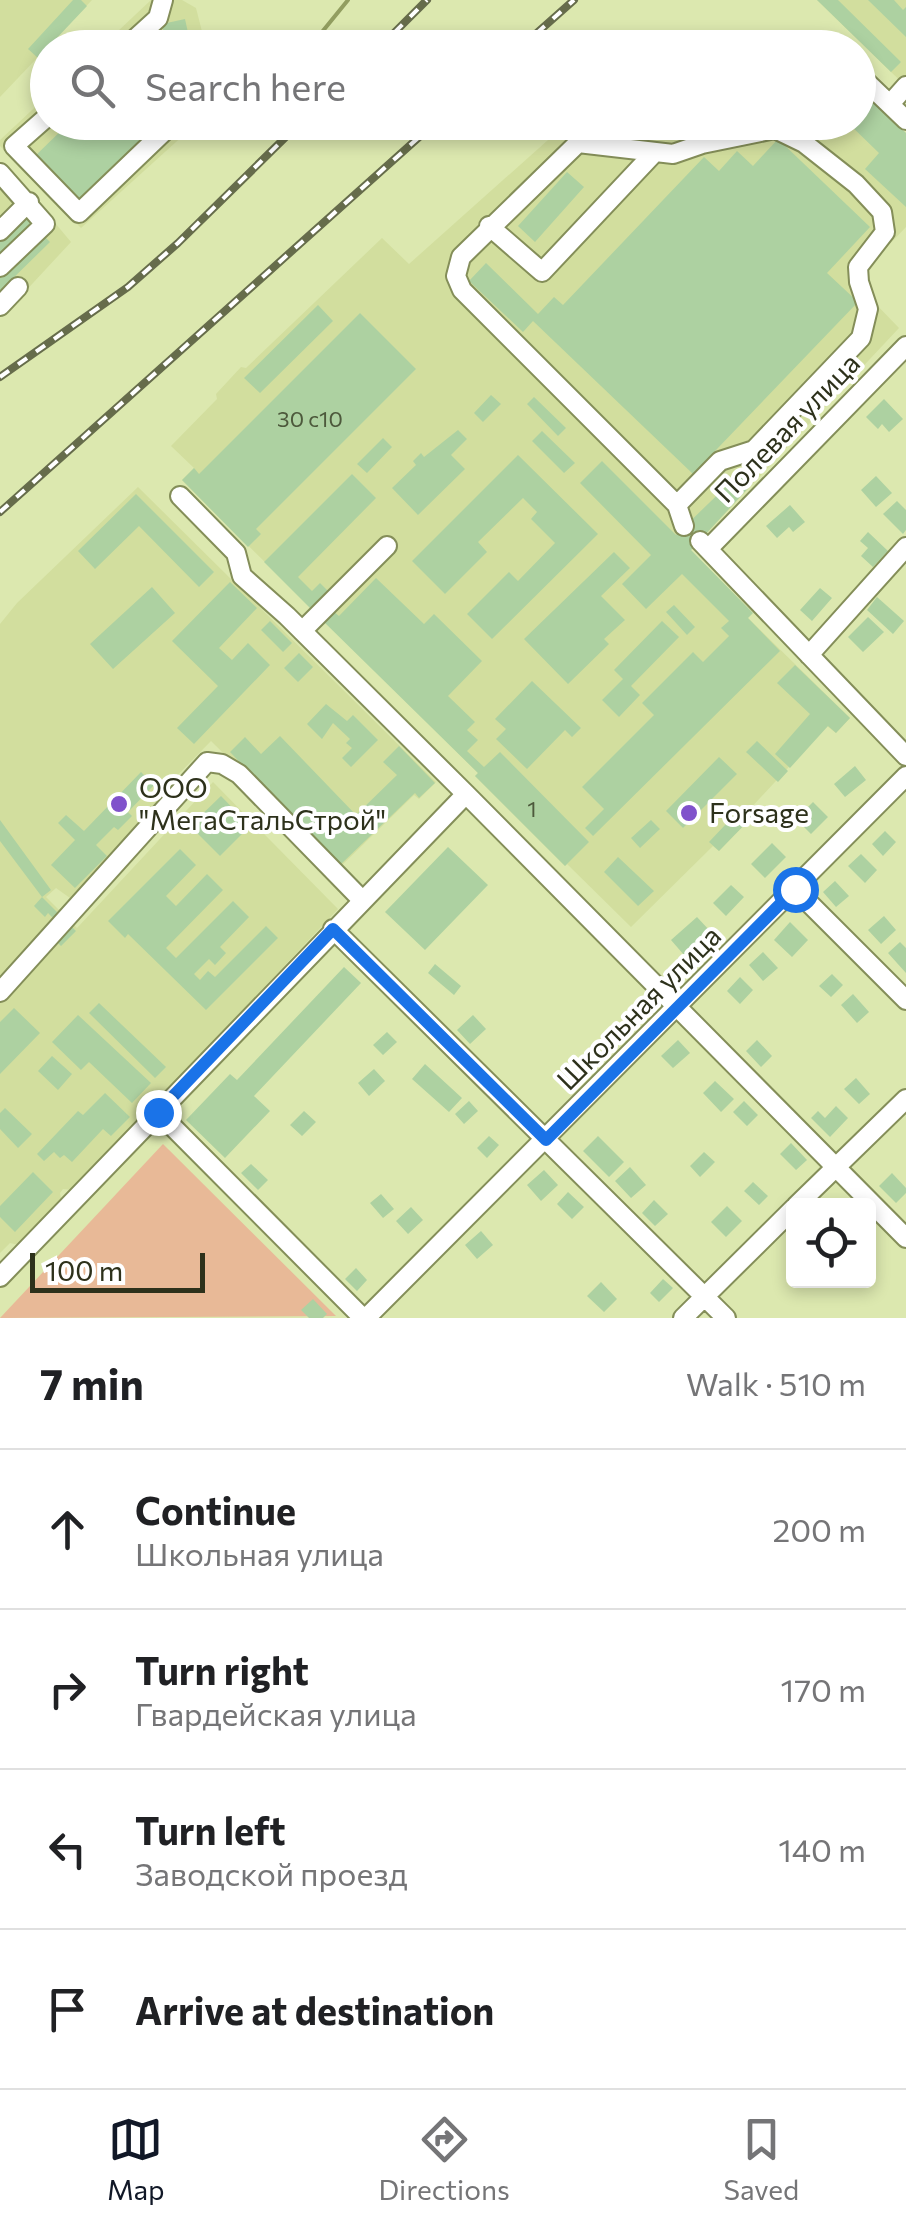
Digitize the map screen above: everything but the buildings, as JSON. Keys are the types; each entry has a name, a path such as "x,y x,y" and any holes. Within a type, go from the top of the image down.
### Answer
{"street":[{"path":"151,30 163,0"},
{"path":"890,104 906,86"},
{"path":"876,91 906,120"},
{"path":"30,132 14,146 79,213 155,140"},
{"path":"684,526 677,505 462,290 456,276 461,257 489,226 578,143 673,154 721,140"},
{"path":"677,505 720,461 754,450 861,338 868,310 858,267 885,232 882,212 856,184 798,140"},
{"path":"489,226 542,272 655,152"},
{"path":"0,173 45,224 0,267"},
{"path":"0,231 29,202"},
{"path":"0,306 18,287"},
{"name":"Полевая улица","path":"809,655 704,545 906,346"},
{"path":"180,496 236,553 242,576 466,794 906,1238"},
{"path":"302,631 387,546"},
{"path":"906,547 809,655 906,756"},
{"path":"1,990 206,762 222,764 239,774 362,900"},
{"name":"Школьная улица","path":"365,1318 906,776"},
{"path":"0,1277 466,794"},
{"path":"795,889 906,1000"},
{"path":"333,929 726,1318"},
{"path":"804,1198 906,1099"},
{"path":"158,1112 365,1318"},
{"path":"683,1318 786,1216"}],"shaded area":[{"path":"0,0 92,0 64,30 30,30 30,65 0,97"},
{"path":"151,0 182,0 196,8 202,30 119,30"},
{"path":"817,0 906,0 906,86 876,57 876,30 848,30"},
{"path":"876,104 906,133 906,227 866,269 871,299 899,328 691,550 748,618 850,718 836,733 827,726 747,812 752,817 719,851 713,846 631,927 565,866 475,776 478,773 182,480 194,468 171,446 217,399 216,394 241,367 246,368 382,238 409,264 548,140 876,140"},
{"path":"30,112 30,140 178,140 81,228 0,146 0,140"},
{"path":"0,168 13,173 71,242 8,310 0,313"},
{"path":"138,487 436,782 419,799 414,795 339,868 211,741 165,788 170,795 70,898 56,888 46,897 77,928 213,782 338,909 73,1190 63,1189 61,1199 19,1245 10,1243 0,1253 0,624"},
{"path":"163,1144 336,1316 0,1318"}],"waterway":[{"path":"324,30 348,0"}],"railway":[{"path":"397,30 427,0"},
{"path":"540,30 574,0"},
{"path":"0,377 128,287 283,140"},
{"path":"0,512 416,140"}],"place":[{"name":"ООО \"МегаСтальСтрой\"","path":"119,804"},
{"name":"Forsage","path":"689,813"}],"route":[{"path":"158,1112 333,929 546,1140 795,889"}]}
